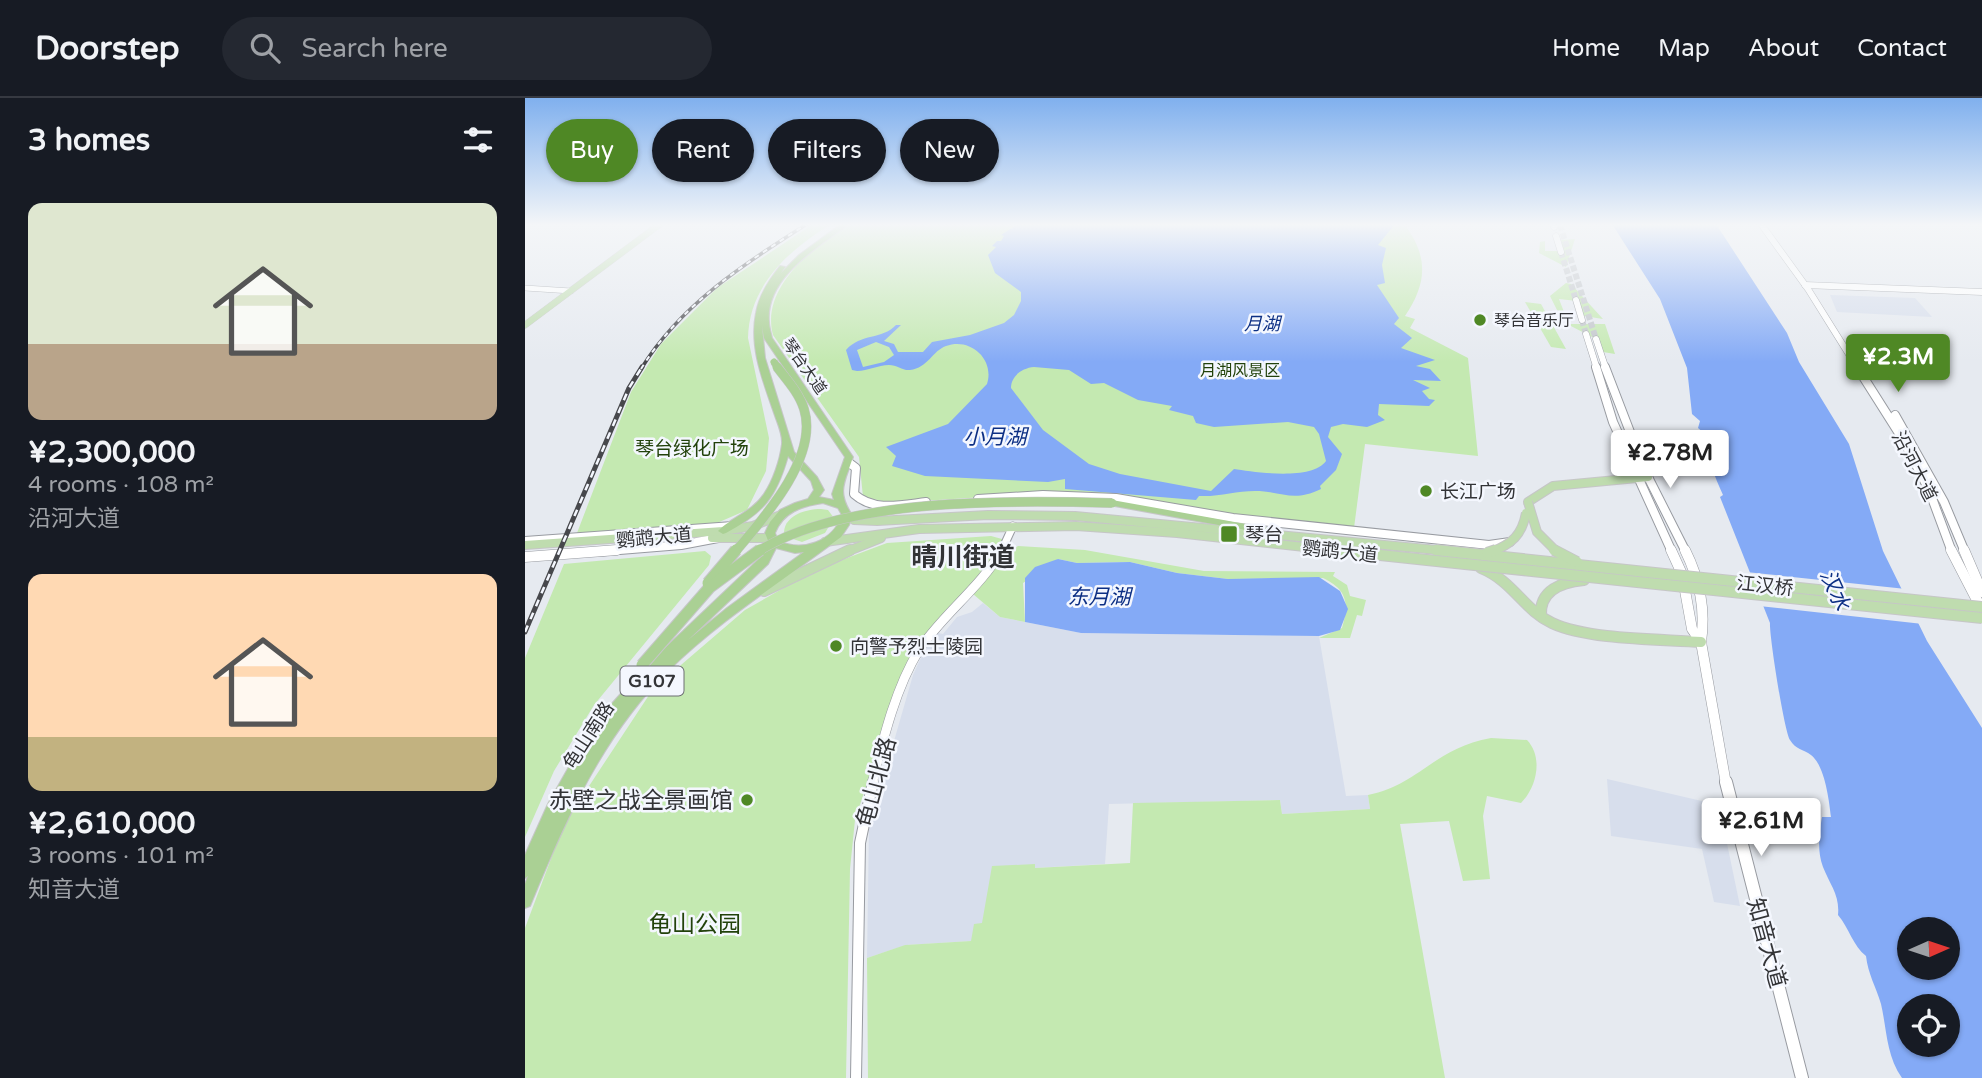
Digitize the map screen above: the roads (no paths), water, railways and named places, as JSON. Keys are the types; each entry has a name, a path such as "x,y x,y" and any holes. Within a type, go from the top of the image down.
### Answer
{"highway":[{"name":"琴台大道","path":"781,270 773,278 758,312 761,363 794,460 818,483 819,490 812,501"},
{"name":"琴台大道","path":"788,270 770,299 765,320 768,338 839,438 849,457 848,462"},
{"path":"614,710 642,665 784,488 803,456 808,429 805,410 758,339"},
{"path":"722,534 756,512 771,491 787,439"},
{"path":"844,510 837,494 848,462"},
{"path":"781,515 812,501 834,502 844,510"},
{"path":"665,636 696,602 735,566 775,542 814,526 855,515 1038,501 1112,503 1274,532"},
{"name":"G107","path":"757,594 842,529 844,510"},
{"name":"G107","path":"614,710 670,650 759,566 773,541 772,527 781,515"},
{"path":"773,541 781,547 802,550 825,542"},
{"name":"龟山南路","path":"525,901 574,793 624,713 682,651 757,594"},
{"name":"龟山南路","path":"525,871 567,781 614,710"}],"main road":[{"path":"525,325 595,270"},
{"path":"525,319 596,270"},
{"name":"沿河大道","path":"1798,270 1811,287 1902,438 1929,489 1967,585 1982,609"},
{"name":"沿河大道","path":"1799,270 1927,470 1957,529 1981,588"},
{"path":"1811,287 1982,293"},
{"path":"1811,287 1835,289"},
{"path":"1576,300 1582,320"},
{"name":"知音大道","path":"1586,334 1613,422 1677,562 1692,629 1701,642"},
{"name":"知音大道","path":"1596,339 1615,397 1648,477 1695,576 1705,626 1701,642 1728,794 1802,1078"},
{"path":"848,462 856,468 854,494 863,503 874,505 1043,495 1116,498 1233,518 1489,544 1515,540"},
{"path":"1482,555 1515,540 1524,531 1528,502 1552,486 1648,477"},
{"path":"1528,502 1530,522 1543,542 1554,551 1594,567"},
{"name":"鹦鹉大道","path":"844,510 864,521 1055,515 1274,532 1632,572"},
{"name":"鹦鹉大道","path":"525,551 722,534 781,515"},
{"path":"525,543 733,526"},
{"name":"鹦鹉大道","path":"919,529 1013,526 1163,532 1634,583"},
{"path":"825,542 919,529"},
{"path":"757,594 859,545 919,529"},
{"path":"525,558 681,545 722,534"},
{"name":"鹦鹉大道","path":"525,543 722,534 773,541"},
{"path":"1471,565 1506,579 1541,616 1566,627 1701,642"},
{"name":"江汉桥","path":"1632,572 1982,609"},
{"path":"1541,616 1540,602 1556,586 1574,580 1597,579"},
{"name":"江汉桥","path":"1634,583 1982,618"},
{"path":"1967,585 1981,588"}],"street":[{"path":"525,288 568,290"},
{"name":"龟山北路","path":"856,1078 860,843 865,811 914,657 993,565 1013,526"}],"water":[{"name":"月湖","path":"994,270 1383,270 1385,283 1377,285 1399,318 1394,324 1412,338 1401,348 1435,360 1416,366 1430,369 1441,381 1413,380 1430,388 1422,391 1429,399 1435,400 1429,406 1379,404 1378,415 1385,420 1367,427 1343,424 1331,427 1328,437 1342,454 1336,470 1320,486 1321,489 1302,495 1248,491 1199,496 1196,500 1065,489 1065,479 1048,482 925,476 892,466 896,456 886,447 948,424 987,384 987,366 979,352 972,347 955,344 941,348 916,369 907,370 889,365 857,371 852,370 846,350 858,341 884,333 896,325 901,325 884,341 894,344 898,352 923,352 932,342 970,335 1004,323 1014,315 1021,301 1021,292","holes":["876,342 889,347 894,355 884,362 863,367 857,350","1034,367 1069,370 1091,384 1104,383 1138,400 1172,406 1169,410 1193,416 1196,423 1214,427 1288,422 1314,427 1319,434 1326,461 1319,467 1296,473 1234,469 1211,491 1120,474 1089,464 1043,430 1011,388 1018,373 1025,369"]},
{"name":"汉水","path":"1641,270 1746,270 1787,333 1799,362 1849,444 1883,551 1927,641 1982,728 1982,1078 1902,1078 1893,1060 1881,1004 1866,956 1838,915 1836,896 1821,861 1819,842 1822,817 1831,817 1823,775 1816,760 1795,746 1787,733 1770,623 1720,497 1723,495 1709,457 1705,434 1698,428 1700,421 1692,414 1687,368 1660,299"},
{"name":"东月湖","path":"1058,559 1077,563 1130,562 1177,573 1228,579 1319,577 1340,591 1348,609 1340,630 1319,636 1081,633 1025,622 1025,578 1035,567"}],"tunnel":[{"path":"1567,270 1576,300"},
{"path":"1574,270 1596,339"},
{"path":"1582,320 1586,334"}],"railway":[{"path":"641,369 657,346 694,305 738,270"},
{"path":"525,632 629,388 642,367"}],"place":[{"name":"琴台音乐厅","path":"1480,320"},
{"name":"长江广场","path":"1426,491"},
{"name":"琴台","path":"1229,534"},
{"name":"向警予烈士陵园","path":"836,646"},
{"name":"赤壁之战全景画馆","path":"747,800"}],"district":[{"name":"晴川街道","path":"963,557"}],"park label":[{"name":"月湖风景区","path":"1240,370"},
{"name":"琴台绿化广场","path":"692,448"},
{"name":"龟山公园","path":"695,924"}],"water label":[{"name":"小月湖","path":"995,437"}]}
